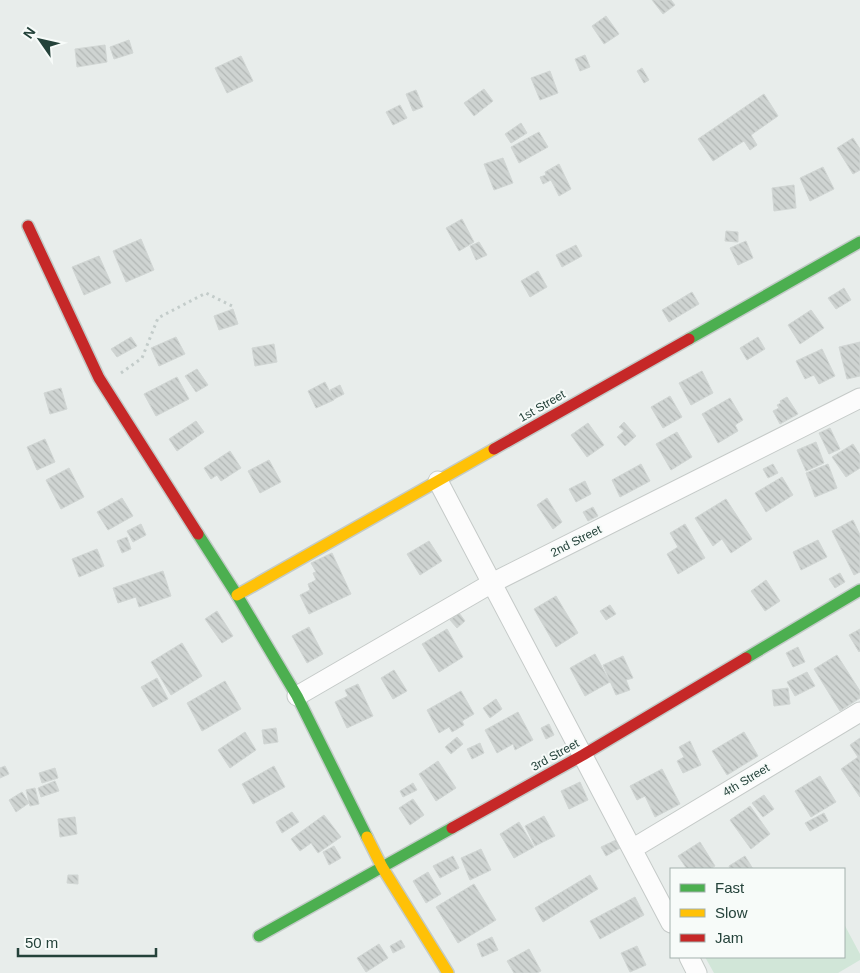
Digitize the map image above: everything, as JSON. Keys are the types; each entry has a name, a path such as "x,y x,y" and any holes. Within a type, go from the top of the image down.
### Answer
{"street":[{"path":"28,226 99,378 237,595 297,696 382,867 448,973"},
{"name":"1st Street","path":"237,595 860,242"},
{"name":"2nd Street","path":"297,696 492,583 860,398"},
{"path":"438,481 670,921"},
{"name":"3rd Street","path":"259,936 583,755 860,590"},
{"name":"4th Street","path":"632,849 860,712"},
{"path":"690,958 697,973"}],"path":[{"path":"104,385 142,358 158,318 206,293 234,307"}],"green space":[{"path":"845,926 860,954 860,960 838,973 714,973 706,958 845,958"}],"building":[{"path":"652,0 671,0 675,5 663,14"},
{"path":"606,16 619,34 604,44 592,26"},
{"path":"129,40 133,53 114,59 110,47"},
{"path":"105,45 107,62 77,67 75,49"},
{"path":"585,55 590,67 580,71 575,59"},
{"path":"241,56 253,81 227,93 215,68"},
{"path":"642,68 649,80 644,83 637,71"},
{"path":"550,71 558,93 540,100 531,78"},
{"path":"484,89 493,101 474,116 464,103"},
{"path":"416,90 423,107 413,111 406,94"},
{"path":"764,94 778,116 751,135 757,145 750,150 744,141 713,161 698,139"},
{"path":"400,105 407,118 393,125 386,112"},
{"path":"521,123 527,133 511,143 505,134"},
{"path":"539,132 548,147 519,163 511,147"},
{"path":"853,138 860,149 860,170 853,174 837,148"},
{"path":"503,158 513,183 494,190 484,164"},
{"path":"559,164 571,189 559,196 551,180 543,184 540,177 546,175 545,172"},
{"path":"823,167 834,189 810,201 800,178"},
{"path":"794,185 796,208 774,211 772,188"},
{"path":"462,219 474,242 459,251 446,228"},
{"path":"726,231 738,232 738,242 725,241"},
{"path":"141,239 154,270 126,282 113,251"},
{"path":"746,241 753,258 738,265 730,248"},
{"path":"479,242 487,255 476,260 470,246"},
{"path":"576,245 582,256 562,267 556,255"},
{"path":"99,256 111,283 84,295 72,267"},
{"path":"538,271 547,287 530,297 521,281"},
{"path":"844,288 851,300 836,309 828,298"},
{"path":"692,292 699,304 669,322 662,310"},
{"path":"233,309 238,324 219,330 214,316"},
{"path":"811,310 824,328 800,344 788,325"},
{"path":"131,337 137,346 117,357 111,349"},
{"path":"176,337 185,354 159,366 151,348"},
{"path":"758,337 765,349 747,360 740,348"},
{"path":"860,342 860,376 847,379 839,347"},
{"path":"274,344 277,362 255,366 252,348"},
{"path":"822,349 835,376 819,384 814,375 805,379 796,361"},
{"path":"197,369 208,385 196,392 185,376"},
{"path":"702,371 713,393 691,405 679,383"},
{"path":"177,377 189,399 156,416 144,394"},
{"path":"325,382 334,400 316,408 308,391"},
{"path":"340,385 344,394 334,399 330,390"},
{"path":"61,388 67,409 50,414 44,393"},
{"path":"670,396 682,417 663,428 651,407"},
{"path":"787,397 798,414 780,424 773,411 779,408 777,405 781,403 780,401"},
{"path":"730,398 743,420 735,425 738,431 718,443 702,414"},
{"path":"196,421 204,432 177,451 169,439"},
{"path":"624,422 636,436 625,446 617,437 624,431 619,427"},
{"path":"588,423 604,445 587,457 571,435"},
{"path":"830,428 840,449 829,454 819,433"},
{"path":"677,432 692,457 671,470 656,444"},
{"path":"45,439 55,462 37,470 27,447"},
{"path":"816,442 824,463 806,471 797,450"},
{"path":"853,444 860,455 860,468 846,477 832,457"},
{"path":"230,451 241,468 221,481 217,475 211,479 204,468"},
{"path":"269,460 281,482 260,493 248,471"},
{"path":"641,464 650,481 620,497 612,480"},
{"path":"773,464 778,473 768,478 763,469"},
{"path":"828,464 837,488 815,497 806,473"},
{"path":"69,468 84,497 61,509 46,480"},
{"path":"782,477 793,495 766,512 755,493"},
{"path":"585,481 591,494 576,502 569,489"},
{"path":"122,498 133,516 108,530 97,512"},
{"path":"547,498 562,522 553,529 537,505"},
{"path":"726,499 752,539 731,553 722,539 713,546 695,518"},
{"path":"593,507 598,516 588,521 583,512"},
{"path":"853,520 860,535 860,572 854,575 832,531"},
{"path":"141,524 146,535 133,542 127,531"},
{"path":"685,524 705,558 678,574 667,554 678,547 670,533"},
{"path":"127,537 131,549 122,553 117,541"},
{"path":"818,540 827,557 801,570 793,552"},
{"path":"429,541 442,561 420,575 407,554"},
{"path":"97,549 104,566 79,577 72,559"},
{"path":"332,553 351,594 309,614 300,595 310,590 308,584 316,580 313,573 316,572 311,563"},
{"path":"163,571 171,596 139,607 136,597 118,603 113,588"},
{"path":"840,573 845,582 835,588 829,579"},
{"path":"766,580 780,601 765,611 751,591"},
{"path":"556,596 578,633 556,647 534,609"},
{"path":"610,605 616,614 606,620 600,611"},
{"path":"217,611 233,636 222,643 205,619"},
{"path":"459,613 465,621 457,628 450,620"},
{"path":"309,627 323,654 307,663 292,636"},
{"path":"447,629 463,657 439,672 422,644"},
{"path":"860,629 860,651 859,652 849,635"},
{"path":"182,643 202,676 171,695 151,662"},
{"path":"798,647 805,662 793,667 786,653"},
{"path":"595,654 610,682 585,696 570,668"},
{"path":"837,655 860,691 860,698 840,711 814,669"},
{"path":"623,656 633,678 626,680 630,690 616,695 603,665"},
{"path":"394,670 407,691 393,699 381,678"},
{"path":"807,672 815,686 795,696 787,682"},
{"path":"157,678 168,699 153,707 141,687"},
{"path":"225,681 241,709 202,731 187,703"},
{"path":"358,684 373,716 347,728 335,702 348,696 345,690"},
{"path":"788,688 790,704 774,706 772,690"},
{"path":"461,691 474,714 462,721 464,725 452,732 449,727 439,733 427,710"},
{"path":"496,699 502,709 490,718 483,708"},
{"path":"518,712 533,740 515,750 513,744 497,753 485,730"},
{"path":"549,724 554,735 546,739 541,728"},
{"path":"276,728 278,742 264,744 262,730"},
{"path":"245,732 256,750 230,768 218,750"},
{"path":"744,732 758,756 727,775 712,751"},
{"path":"457,737 463,744 451,754 445,747"},
{"path":"860,738 860,797 841,769 858,757 850,745"},
{"path":"690,741 701,765 683,773 677,761 684,757 679,747"},
{"path":"480,743 484,753 472,759 467,749"},
{"path":"438,761 456,788 436,801 419,774"},
{"path":"5,766 9,774 0,778 0,768"},
{"path":"274,766 285,787 253,804 242,784"},
{"path":"55,768 58,778 42,783 39,773"},
{"path":"662,769 680,804 655,817 645,796 637,800 630,786"},
{"path":"820,776 836,802 811,817 795,791"},
{"path":"55,781 59,791 41,797 38,788"},
{"path":"580,782 588,800 569,809 561,791"},
{"path":"413,783 417,790 403,797 400,791"},
{"path":"35,788 39,804 30,806 26,790"},
{"path":"22,792 29,803 16,812 9,800"},
{"path":"764,795 774,809 763,817 752,803"},
{"path":"413,799 424,815 410,825 399,808"},
{"path":"750,806 770,834 751,849 730,820"},
{"path":"292,812 299,822 282,833 276,822"},
{"path":"824,813 828,821 810,831 805,823"},
{"path":"324,815 341,837 318,853 311,843 300,851 291,839"},
{"path":"544,816 555,836 535,846 525,826"},
{"path":"75,817 77,834 60,837 58,819"},
{"path":"519,822 534,847 514,858 500,834"},
{"path":"616,840 620,848 606,856 601,847"},
{"path":"700,842 715,866 712,868 686,868 678,856"},
{"path":"334,846 341,858 329,865 323,852"},
{"path":"481,849 491,870 470,880 461,858"},
{"path":"453,856 459,868 440,878 433,866"},
{"path":"745,856 752,868 730,868 729,866"},
{"path":"428,872 441,894 426,903 413,881"},
{"path":"68,875 78,875 78,884 67,883"},
{"path":"590,875 598,889 543,922 535,908"},
{"path":"474,884 496,920 458,943 436,907"},
{"path":"635,897 644,915 600,939 590,921"},
{"path":"492,937 498,950 482,957 477,944"},
{"path":"401,940 405,947 393,953 390,946"},
{"path":"379,944 388,958 366,972 357,958"},
{"path":"637,946 646,965 630,972 621,953"},
{"path":"529,949 541,971 537,973 514,973 507,961"}],"traffic: fast":[{"path":"689,339 860,242"},
{"path":"198,534 297,696 367,837"},
{"path":"746,658 860,590"},
{"path":"259,936 452,828"}],"traffic: slow":[{"path":"237,595 494,449"},
{"path":"367,837 382,867 448,973"}],"traffic: jam":[{"path":"28,226 99,378 198,534"},
{"path":"494,449 689,339"},
{"path":"452,828 583,755 746,658"}]}
